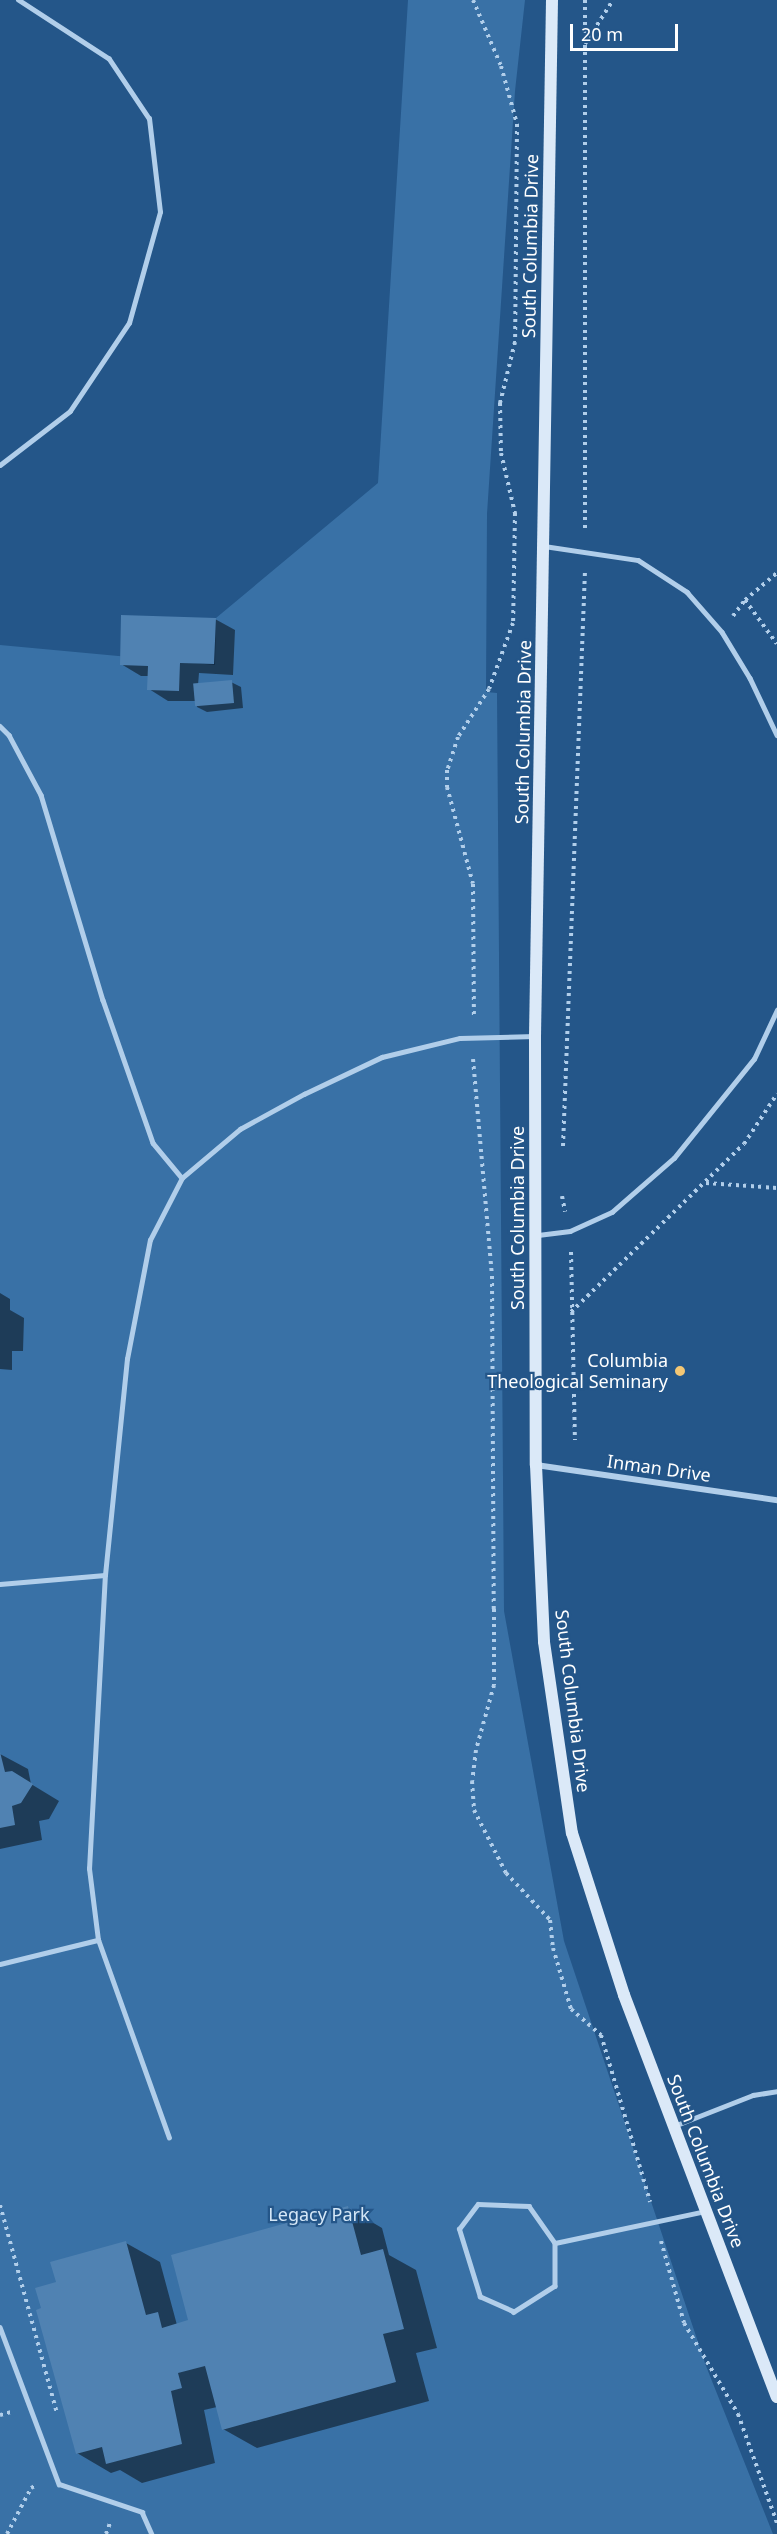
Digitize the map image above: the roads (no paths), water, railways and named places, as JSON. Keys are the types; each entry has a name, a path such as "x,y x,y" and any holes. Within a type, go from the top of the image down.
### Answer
{"main road":[{"name":"South Columbia Drive","path":"552,0 535,1036 536,1464 544,1642 572,1833 624,1995 777,2397"}],"street":[{"name":"Inman Drive","path":"536,1464 777,1500"}],"lane":[{"path":"0,465 70,411 129,323 160,212 149,119 109,59 18,0"},
{"path":"544,546 586,550 638,560 687,592 722,632 750,678 777,735"},
{"path":"0,726 9,735 41,795 103,1000 153,1143 182,1178"},
{"path":"535,1235 570,1231 612,1212 674,1158 754,1059 777,1010"},
{"path":"169,2138 98,1940 89,1869 105,1575 127,1359 150,1240 182,1178 240,1129 382,1057 460,1038 535,1036"},
{"path":"0,1584 105,1575"},
{"path":"0,1964 98,1940"},
{"path":"674,2126 733,2102 777,2091"},
{"path":"478,2204 529,2206 555,2243 555,2286 514,2312 480,2297 459,2229 478,2204"},
{"path":"555,2243 706,2211"},
{"path":"0,2327 59,2484 142,2512 152,2534"}],"place":[{"name":"Columbia Theological Seminary","path":"680,1371"}],"park label":[{"name":"Legacy Park","path":"319,2214"}]}
